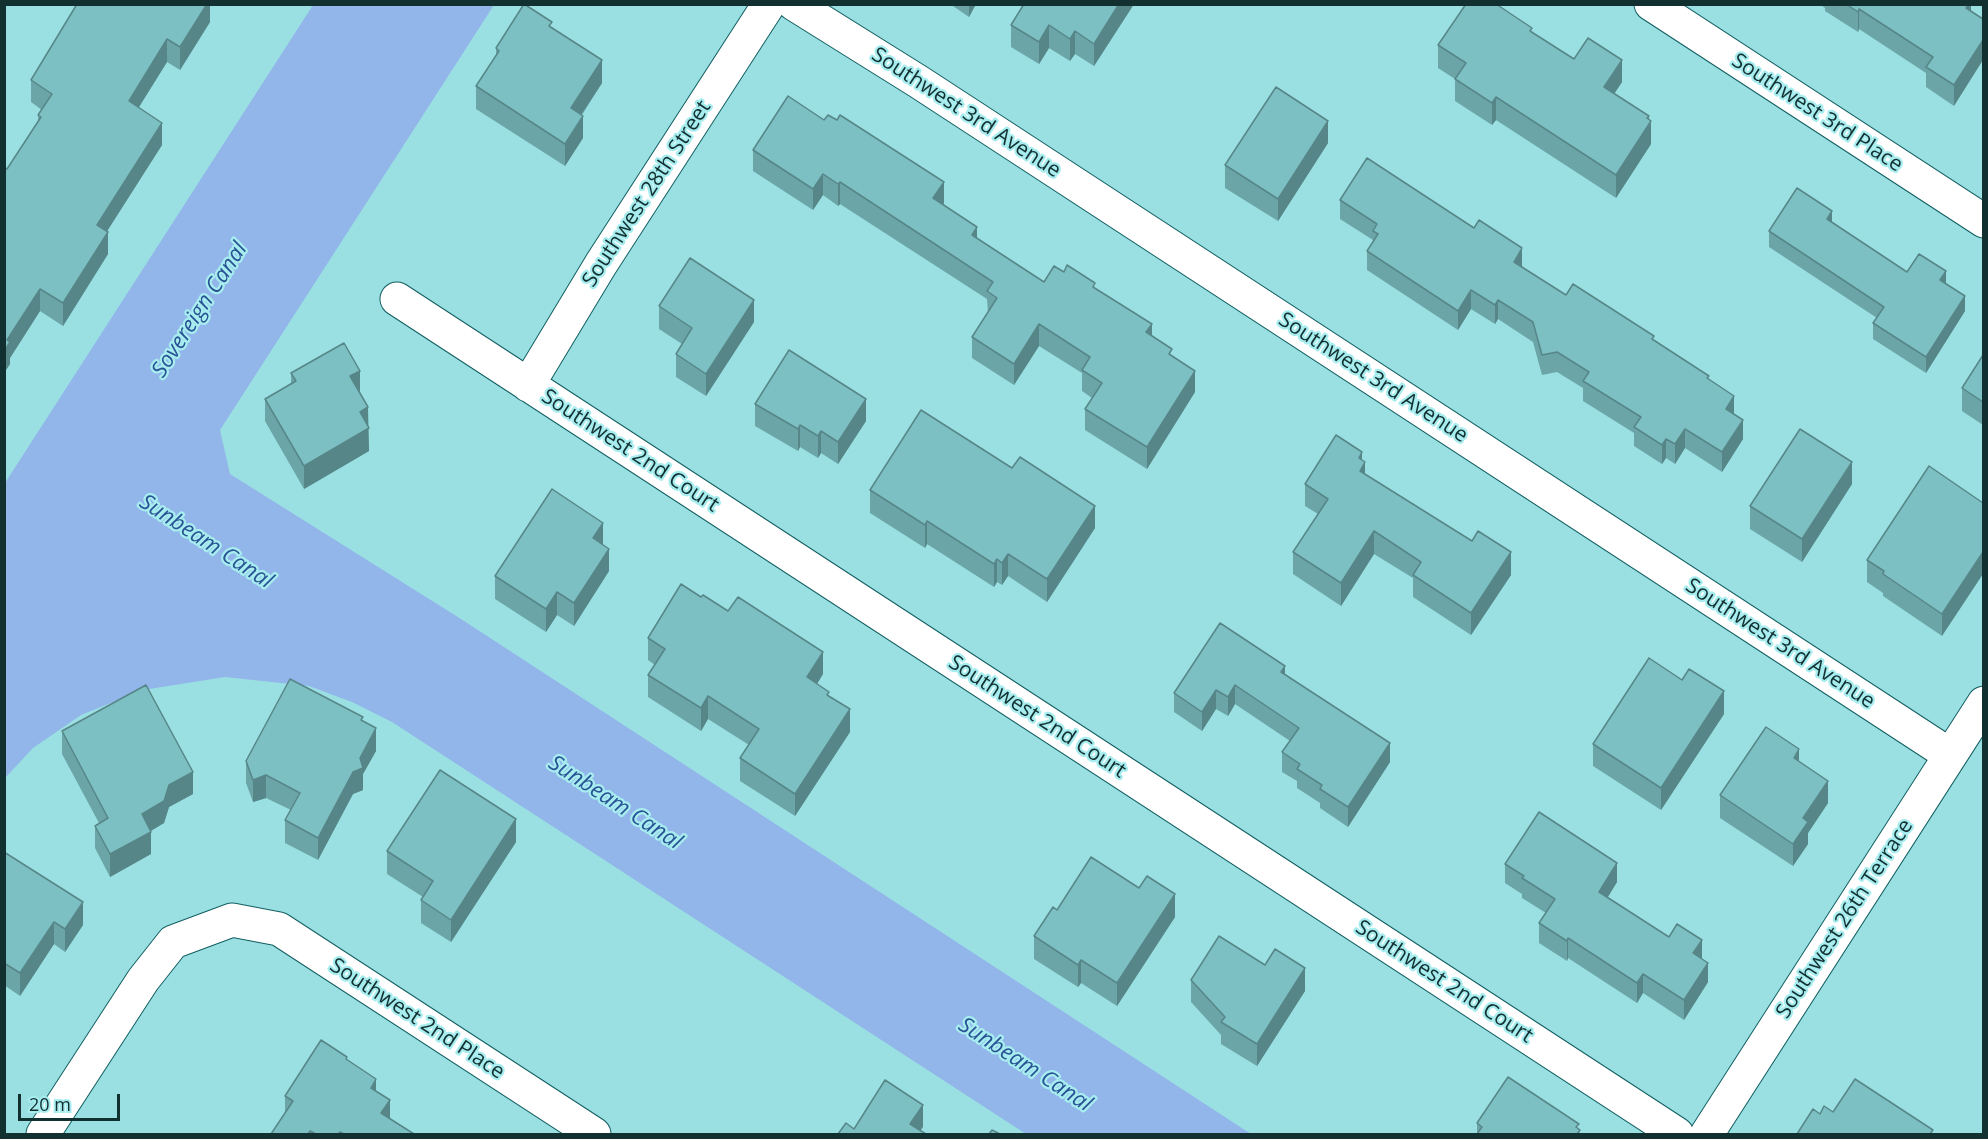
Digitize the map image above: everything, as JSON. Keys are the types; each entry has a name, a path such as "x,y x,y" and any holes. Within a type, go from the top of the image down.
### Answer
{"street":[{"name":"Southwest 28th Street","path":"528,385 602,264 769,4"},
{"name":"Southwest 3rd Avenue","path":"794,4 949,102 1950,755"},
{"name":"Southwest 3rd Place","path":"1651,4 1983,221"},
{"name":"Southwest 2nd Court","path":"397,299 1677,1134"},
{"name":"Southwest 26th Terrace","path":"1707,1134 1983,703"},
{"name":"Southwest 2nd Place","path":"43,1134 143,980 173,942 232,920 279,929 594,1134"}],"water":[{"path":"313,5 494,5 220,430 230,474 461,619 1251,1134 1026,1134 392,722 352,702 309,686 225,677 143,690 81,715 33,748 5,778 5,483"}],"building":[{"path":"77,4 207,4 180,47 167,39 129,101 162,123 97,225 108,232 63,303 40,289 7,340 10,342 4,351 4,167 7,169 41,117 38,115 52,94 31,80"},
{"path":"524,4 552,22 549,26 602,60 571,108 583,116 565,144 476,86 499,51 496,48"},
{"path":"1024,4 1119,4 1094,44 1075,31 1070,39 1049,25 1039,42 1011,25"},
{"path":"1466,4 1496,4 1532,28 1530,31 1574,59 1588,38 1622,60 1604,87 1649,116 1647,118 1651,121 1616,175 1496,97 1492,103 1455,79 1466,63 1438,45"},
{"path":"1846,4 1968,4 1966,8 1983,19 1983,40 1954,85 1926,67 1933,57 1859,9 1858,12"},
{"path":"1276,87 1328,121 1278,199 1225,165"},
{"path":"788,96 824,120 828,115 837,120 840,115 944,182 933,198 977,227 972,235 1044,282 1054,266 1064,272 1067,265 1095,283 1093,287 1152,324 1146,332 1172,349 1169,354 1195,371 1147,447 1085,409 1102,383 1082,370 1090,357 1039,324 1014,364 972,337 997,298 987,291 993,282 840,182 838,184 823,174 813,189 753,150"},
{"path":"1367,158 1474,228 1479,220 1522,248 1514,262 1566,295 1573,284 1654,336 1652,339 1709,376 1707,378 1734,396 1726,409 1743,420 1722,452 1685,429 1675,444 1666,439 1662,445 1634,427 1641,417 1583,381 1589,372 1557,352 1542,355 1533,322 1498,300 1495,305 1471,290 1458,311 1367,251 1378,234 1373,231 1377,224 1340,200"},
{"path":"1797,188 1832,211 1827,219 1907,272 1919,254 1946,271 1940,280 1965,296 1926,357 1873,323 1884,307 1769,231"},
{"path":"690,258 754,300 706,374 676,354 692,328 659,306"},
{"path":"344,343 360,371 350,376 368,407 360,412 369,428 304,466 265,399 296,381 291,373"},
{"path":"789,350 866,399 838,442 821,431 818,436 800,425 798,429 755,404"},
{"path":"1983,355 1983,402 1962,388"},
{"path":"921,410 1012,468 1020,457 1095,506 1047,579 1008,554 1002,563 997,559 994,564 927,521 925,525 870,490"},
{"path":"1800,429 1852,462 1802,539 1750,506"},
{"path":"1336,435 1362,452 1359,458 1365,462 1360,471 1472,541 1478,531 1511,552 1471,613 1413,575 1421,562 1374,531 1341,583 1293,552 1328,499 1305,484"},
{"path":"1929,466 1983,503 1983,552 1942,614 1883,574 1884,571 1867,560"},
{"path":"552,489 603,523 593,538 609,549 574,603 557,592 546,609 495,576"},
{"path":"681,584 728,611 738,597 823,652 807,677 829,692 827,695 850,709 795,794 740,758 759,729 708,696 701,708 648,675 665,649 648,638"},
{"path":"1220,623 1285,666 1281,672 1390,743 1348,807 1320,789 1322,785 1297,769 1300,764 1282,752 1299,728 1235,685 1228,697 1216,690 1202,712 1174,693"},
{"path":"1649,658 1682,680 1689,669 1724,691 1661,788 1593,744"},
{"path":"290,679 363,717 361,720 376,728 360,758 363,768 353,772 318,838 285,820 300,793 266,775 253,780 246,761"},
{"path":"146,685 193,772 169,785 164,801 142,814 151,832 110,854 95,826 108,818 62,731"},
{"path":"1766,727 1799,749 1794,758 1828,781 1803,818 1808,822 1793,844 1720,795"},
{"path":"440,770 516,819 451,920 421,900 433,881 387,851"},
{"path":"1539,812 1617,863 1599,892 1669,937 1677,924 1702,940 1693,953 1708,963 1684,1000 1643,974 1637,983 1568,938 1567,941 1539,923 1555,899 1505,864"},
{"path":"4,852 83,902 65,929 54,922 20,973 4,963"},
{"path":"1091,857 1139,888 1147,876 1175,894 1117,983 1081,960 1078,965 1034,936 1053,907 1057,910"},
{"path":"1219,936 1265,965 1275,949 1305,968 1257,1044 1221,1022 1225,1017 1191,980"},
{"path":"321,1040 376,1079 371,1088 390,1100 381,1113 414,1134 344,1134 340,1132 338,1134 316,1134 310,1131 308,1134 271,1134 293,1101 285,1096"},
{"path":"1508,1077 1579,1124 1576,1127 1580,1130 1577,1134 1477,1134 1482,1127 1477,1123"},
{"path":"1855,1079 1933,1130 1930,1134 1797,1134 1813,1109 1820,1114 1824,1106 1833,1112"},
{"path":"885,1080 923,1105 910,1124 926,1134 838,1134 846,1123 854,1129"}],"water label":[{"name":"Sovereign Canal","path":"200,310"},
{"name":"Sunbeam Canal","path":"206,542"},
{"name":"Sunbeam Canal","path":"615,803"},
{"name":"Sunbeam Canal","path":"1025,1065"}]}
